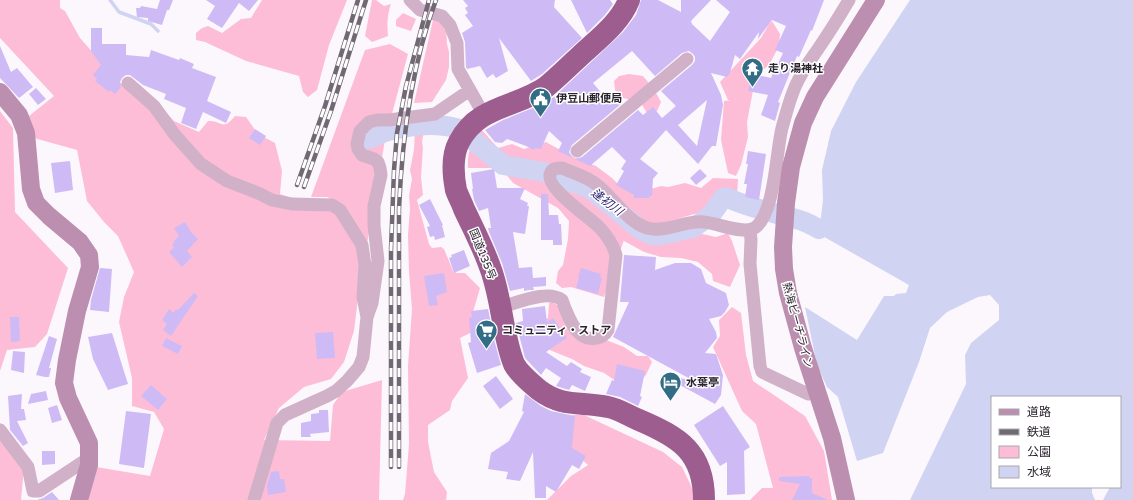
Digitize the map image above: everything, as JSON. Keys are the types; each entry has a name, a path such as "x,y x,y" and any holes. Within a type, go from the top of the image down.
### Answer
{"highway":[{"name":"国道135号","path":"629,0 619,17 592,45 546,87 539,92 502,106 481,117 468,129 458,143 454,158 456,190 490,267 501,307 510,352 515,366 539,390 561,402 610,407 662,430 673,437 691,452 697,463 704,490 704,500"}],"street":[{"path":"410,0 420,10 442,16 450,25 457,43 458,68 470,90 481,117"},
{"path":"501,307 549,296 559,298 562,300 576,331 581,335 590,338 599,338 608,330 616,255 606,235 599,227 553,186 549,178 554,169 557,168 562,168 597,184 630,218 648,228 664,229 695,221 707,222 743,230 750,230 756,227 760,223 769,206 782,129 792,94 800,76 836,23 849,0"},
{"name":"熱海ビーチライン","path":"846,496 832,438 803,348 788,293 784,268 784,230 791,167 803,123 815,97 876,0"},
{"path":"578,151 687,59"},
{"path":"128,83 154,106 175,135 201,164 227,180 272,200 292,204 332,205 340,210 362,245 366,265 363,297 367,317"},
{"path":"254,500 277,423 285,415 327,396 348,380 359,367 363,357 367,317 372,303 378,261 374,225 374,206 381,175 378,162 362,155 358,149 357,144 360,131 369,122 377,120 389,120 435,114 470,90"},
{"path":"0,92 19,115 26,133 31,189 36,203 80,242 88,255 90,267 77,311 64,383 68,398 89,443 89,465 79,500"},
{"path":"750,230 750,264 760,366 762,372 808,394"},
{"path":"0,430 28,467 33,491 39,491 89,458"}],"green space":[{"path":"0,0 60,0 60,8 65,11 80,38 119,82 161,107 174,121 199,132 208,121 224,124 231,121 235,116 246,117 258,134 275,143 282,171 280,194 341,215 353,233 362,265 354,331 344,362 331,379 304,387 279,408 264,440 330,441 333,405 342,392 382,380 379,500 84,500 96,467 150,476 164,429 154,412 132,406 132,378 119,322 124,297 134,272 118,236 87,201 77,150 34,138 29,116 54,96 0,38"},
{"path":"262,0 347,0 329,45 317,90 308,97 303,92 299,76 246,61 205,42 196,40 196,33 202,28 208,26 222,33 241,19 251,18"},
{"path":"372,0 376,0 384,6 391,4 387,27 388,36 372,42 365,36"},
{"path":"403,13 416,19 411,31 396,26 396,20"},
{"path":"433,20 440,21 446,28 449,67 446,80 432,102 414,103"},
{"path":"772,21 780,34 779,46 769,65 756,75 747,122 748,137 741,165 736,176 728,173 721,140 724,101 732,100 728,100 720,82 761,38"},
{"path":"390,44 408,54 385,140 367,244 342,205 327,197 311,197 365,50"},
{"path":"629,74 643,76 650,85 661,102 657,111 647,113 641,103 620,97 615,90 614,81 619,76"},
{"path":"0,111 13,128 15,212 68,268 47,334 35,347 7,350 0,371"},
{"path":"422,127 425,130 422,141 421,177 423,195 417,200 429,244 432,248 441,247 444,249 453,271 456,273 465,273 480,288 473,312 474,331 460,338 468,378 452,401 450,410 428,425 428,442 434,472 447,492 446,500 403,500 405,494 409,444 408,366 412,309 408,235 410,208 409,196 412,179 410,170 414,150 415,129"},
{"path":"480,128 498,148 512,144 524,149 546,142 573,157 596,166 619,185 651,189 661,186 668,187 685,183 701,188 713,178 738,179 737,196 724,209 694,214 637,231 679,229 716,237 728,233 740,265 730,287 713,281 712,274 698,262 681,258 661,257 644,252 624,240 604,297 571,287 562,288 556,283 558,271 563,265 568,239 569,221 558,208 513,183 501,168 468,168 468,157 471,147"},
{"path":"552,302 561,307 573,333 606,340 624,347 637,356 648,356 652,362 646,375 637,384 616,381 604,373 584,366 538,343 537,324 548,318 549,303"},
{"path":"732,307 741,313 746,355 753,381 805,416 824,451 832,500 750,500 762,488 773,488 756,424 742,411 713,347 720,336 719,320"},
{"path":"573,415 584,415 663,452 682,467 697,500 547,500 571,476 588,465 562,442"},
{"path":"0,423 24,467 21,500 0,500"}],"water":[{"path":"910,0 1133,0 1133,500 1103,500 1109,488 1121,488 1121,396 991,396 991,488 1092,488 1092,493 1095,500 910,500 966,384 965,355 971,343 999,320 999,305 990,295 978,297 947,312 930,328 919,362 883,453 857,461 838,397 827,387 817,365 805,307 857,340 884,296 894,296 896,294 906,293 909,285 819,234 823,200 822,170 831,131 856,82"}],"building":[{"path":"160,0 173,0 169,10 167,10 162,25 148,21 148,18 137,17 136,8 140,8 141,6 157,9"},
{"path":"206,0 258,0 249,11 239,3 222,28 207,19 215,6"},
{"path":"463,0 555,0 554,7 582,38 542,74 531,81 499,38 508,71 496,78 493,74 487,78 480,66 467,69 466,67 465,42 462,33 473,26 465,15 468,13 465,8 468,6"},
{"path":"571,0 610,0 613,4 605,15 587,33"},
{"path":"641,0 658,0 681,12 681,0 711,0 691,21 692,24 710,41 730,12 716,0 824,0 812,31 811,30 799,57 797,56 778,102 780,103 775,121 761,115 768,95 748,91 752,74 771,78 783,53 775,50 786,26 772,20 758,39 759,32 740,59 735,55 730,73 727,77 711,73 721,95 723,105 716,146 712,146 698,164 666,130 640,159 658,173 653,179 652,196 649,196 649,198 634,198 634,195 616,185 624,171 621,169 626,161 612,147 590,166 575,159 582,157 638,110 643,115 653,107 662,118 676,106 661,91 695,61 695,57 689,51 682,53 655,76 632,51 593,83 609,102 614,97 621,104 572,145 569,152 573,158 558,151 562,143 549,131 541,149 535,148 534,150 507,139 502,143 495,142 485,130 503,120 540,105 554,97 623,32 636,15","holes":["707,100 697,146 678,125"]},
{"path":"91,28 102,28 102,44 126,44 126,55 149,57 151,50 179,60 180,58 194,64 192,68 216,77 207,101 231,112 226,123 203,112 196,129 181,123 186,108 164,99 166,94 143,85 130,75 126,75 122,78 120,82 121,87 115,94 110,90 109,92 95,81 97,79 93,75 101,65 91,51"},
{"path":"0,46 11,72 17,68 33,87 19,98 0,78"},
{"path":"36,88 46,99 38,105 29,94"},
{"path":"255,129 266,136 260,145 249,138"},
{"path":"748,151 766,154 759,200 745,197 747,184 744,184 748,164 746,164"},
{"path":"70,161 73,190 55,193 51,163"},
{"path":"494,169 497,188 525,188 520,199 528,203 527,206 529,206 525,234 513,232 519,268 532,267 533,278 546,277 546,286 533,287 534,290 524,291 524,288 510,291 502,263 489,232 488,228 491,228 488,208 479,211 474,200 472,189 471,173"},
{"path":"700,169 707,176 696,185 690,178"},
{"path":"541,194 548,194 549,215 558,215 559,224 561,224 562,245 553,245 553,240 541,240"},
{"path":"430,199 443,225 445,237 435,240 434,236 430,237 427,227 430,226 419,205"},
{"path":"185,222 191,232 198,239 187,251 192,257 182,267 169,252 174,247 172,245 174,241 179,236 174,228"},
{"path":"464,250 470,266 454,273 449,258 452,257 451,255"},
{"path":"624,255 656,257 655,270 675,263 691,263 701,269 706,283 726,293 729,305 725,312 721,316 709,319 716,332 717,338 705,353 716,354 723,375 721,395 715,404 665,377 666,375 694,381 613,337 629,302 620,302"},
{"path":"100,268 112,269 109,312 90,310 91,300"},
{"path":"581,268 601,274 600,277 602,278 598,294 576,288"},
{"path":"444,273 447,292 436,296 438,305 429,306 424,276"},
{"path":"194,293 198,296 171,336 163,330 167,324 162,320 169,309 174,313 176,309 178,310"},
{"path":"545,306 547,322 553,318 567,338 546,352 567,366 571,362 582,369 580,372 591,377 585,391 572,385 569,390 556,386 561,378 546,368 541,375 525,358 516,323 523,321 522,309"},
{"path":"488,309 501,365 477,373 468,343 471,342 469,318 472,317 471,311"},
{"path":"10,317 19,317 20,341 11,342"},
{"path":"333,332 335,358 317,359 315,333"},
{"path":"112,333 128,384 108,390 93,359 88,337"},
{"path":"49,336 57,339 49,368 51,368 49,377 45,377 36,375"},
{"path":"166,338 182,346 178,354 162,346"},
{"path":"13,351 25,352 24,373 11,370"},
{"path":"617,364 645,371 640,396 642,397 638,406 620,397 606,394 612,380 614,381"},
{"path":"496,376 513,399 500,409 483,386"},
{"path":"151,385 167,399 158,410 141,396"},
{"path":"46,391 48,400 28,404 31,394"},
{"path":"22,394 21,409 24,409 26,420 17,421 28,443 23,446 10,430 8,396"},
{"path":"525,394 541,406 551,411 575,416 572,448 586,456 579,469 572,465 556,492 546,486 546,498 535,498 533,452 520,481 506,479 508,472 488,469 491,453 509,441 524,412 522,411"},
{"path":"57,405 62,420 52,423 48,408"},
{"path":"723,406 750,447 744,451 745,494 727,495 727,462 720,466 694,425"},
{"path":"319,410 328,410 329,432 310,434 311,437 301,437 301,423 311,421 311,414 319,413"},
{"path":"126,411 151,414 144,468 119,464"},
{"path":"42,451 55,451 55,464 42,465"},
{"path":"279,471 280,479 284,479 286,492 268,495 267,486 271,472"},
{"path":"809,476 809,478 812,478 812,493 828,500 792,500 800,484 779,481 779,477"},
{"path":"52,492 59,500 37,500 43,498"}],"waterway":[{"name":"逢初川","path":"110,0 119,12 151,24 158,31"},
{"name":"逢初川","path":"365,139 385,132 422,125 460,129 503,165 544,172 589,188 640,229 652,235 661,235 693,228 711,215 723,198 726,197 751,207 802,221 819,229"}],"railway":[{"path":"297,185 325,106 358,0"},
{"path":"304,187 331,111 366,0"},
{"path":"391,467 391,249 397,133 406,86 429,0"},
{"path":"399,467 400,182 405,129 414,77 427,25 436,0"}],"place":[{"name":"走り湯神社","path":"752,88"},
{"name":"伊豆山郵便局","path":"541,118"},
{"name":"コミュ二ティ・ストア","path":"487,350"},
{"name":"水葉亭","path":"671,402"}]}
